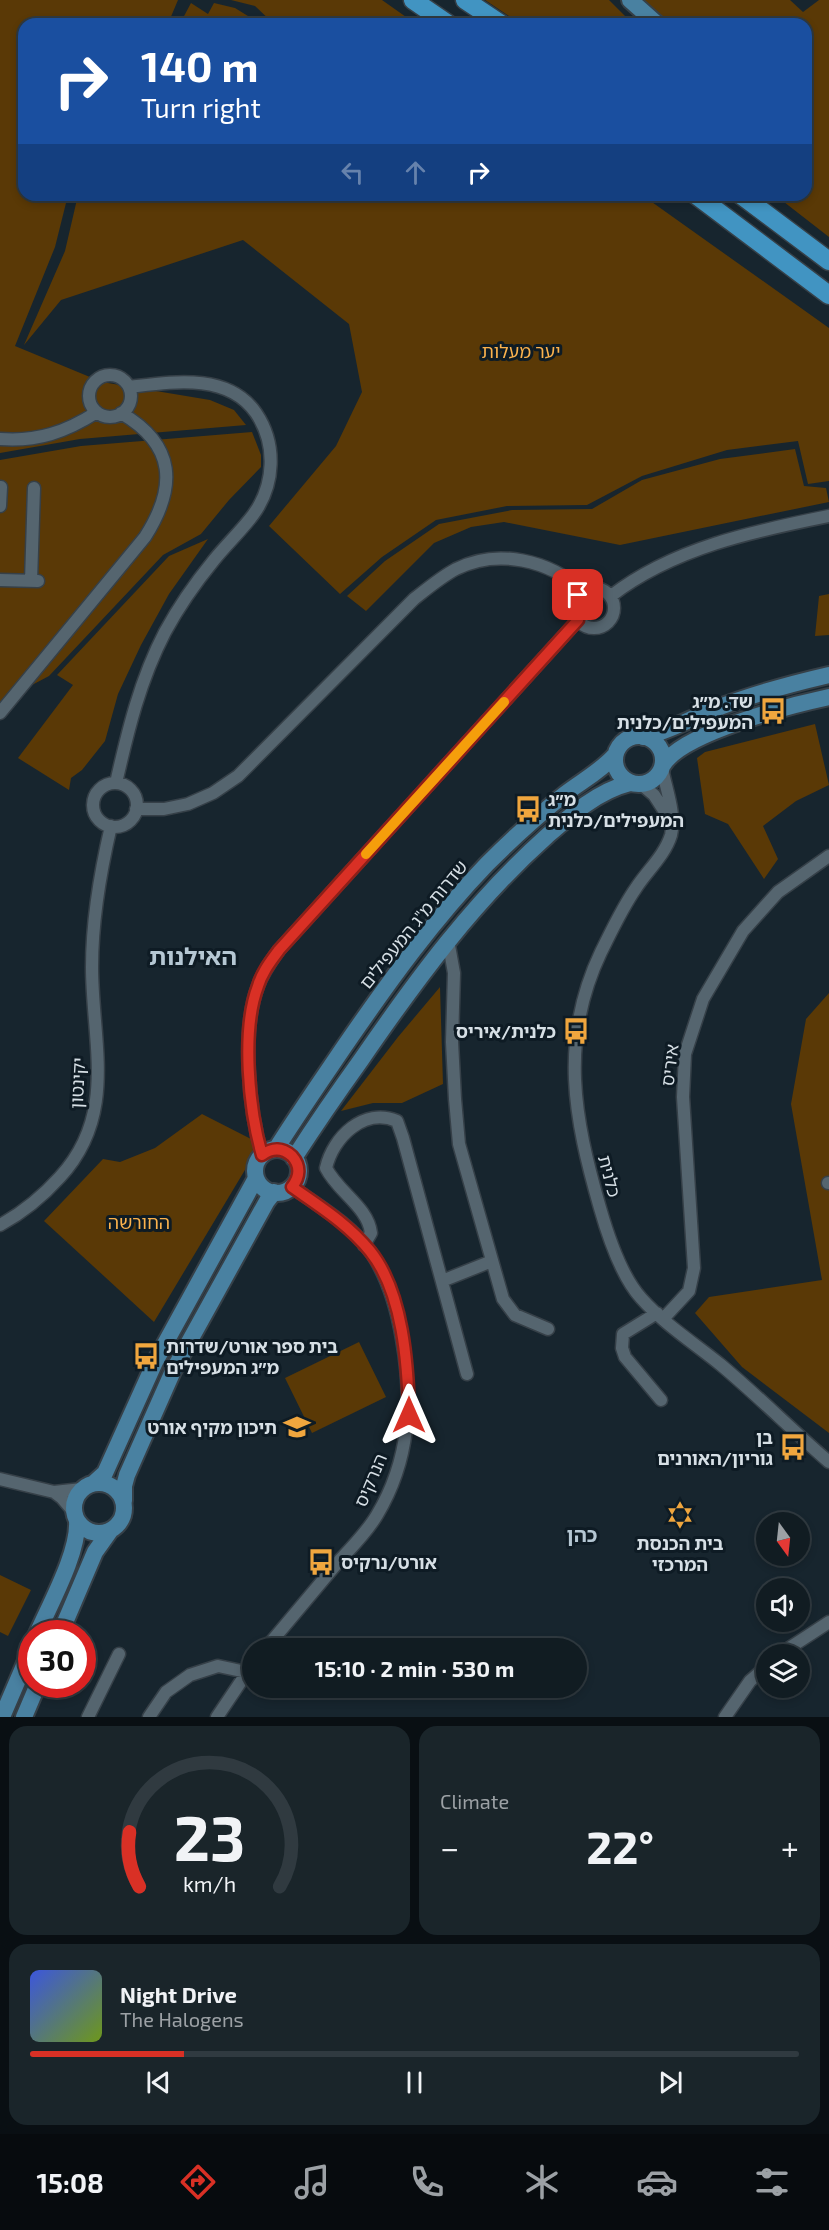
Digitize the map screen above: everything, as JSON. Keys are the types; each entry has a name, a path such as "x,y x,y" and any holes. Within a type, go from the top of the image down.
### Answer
{"highway":[{"path":"413,0 439,18"},
{"path":"465,0 492,18"},
{"path":"704,201 829,295"},
{"path":"749,201 829,261"}],"main road":[{"path":"630,0 650,18"},
{"path":"829,675 753,696 663,732 636,736 622,743 615,755 615,762 620,775 636,783 654,779 667,757 721,729 829,697"},
{"path":"643,736 661,750 662,767"},
{"name":"שדרות מ\"ג המעפילים","path":"269,1152 404,962 461,892 516,836 555,802 605,766 615,755"},
{"name":"שדרות מ\"ג המעפילים","path":"294,1158 387,1021 448,940 502,879 560,825 601,794 613,787 636,783"},
{"path":"43,1620 73,1551 78,1531 74,1503 88,1486 105,1473 155,1362 256,1178 256,1165 269,1152 288,1152 294,1158 298,1173 292,1187 274,1192 263,1188 256,1178"},
{"path":"66,1620 95,1552 110,1531 120,1522 125,1508 124,1486 127,1475 173,1371 274,1192"},
{"path":"88,1486 109,1485 115,1488 124,1501"},
{"path":"75,1516 88,1531 102,1533 110,1531"},
{"path":"2,1717 18,1680"},
{"path":"24,1717 32,1698"}],"street":[{"path":"105,376 115,376 129,387 130,400 121,413 109,417 97,412 91,405 89,395 96,381 105,376"},
{"path":"116,783 136,698 155,652 198,581 254,514 270,475 272,456 269,438 253,408 240,396 225,388 207,383 129,387"},
{"path":"0,439 32,439 53,435 71,428 97,412"},
{"path":"0,713 145,537 163,504 167,475 160,449 144,429 121,413"},
{"path":"0,506 1,487"},
{"path":"0,580 35,581 34,488"},
{"path":"611,596 655,569 711,545 771,527 829,516"},
{"path":"136,809 176,808 201,800 226,786 263,753 414,599 436,581 458,568 477,561 513,558 545,567 572,581 583,591"},
{"path":"589,588 599,588 611,596 614,602 614,612 606,625 590,628 578,620 574,613 574,603 583,591 589,588"},
{"path":"269,1152 255,1130 249,1054 250,1021 254,999 263,973 279,950 578,620"},
{"name":"כלנית","path":"662,767 672,814 670,836 661,854 618,917 587,983 574,1056 574,1086 579,1129 606,1229 621,1266 639,1297 722,1366 829,1462"},
{"path":"116,783 131,790 136,799 136,809 127,823 111,826 104,824 97,817 94,800 103,787 116,783"},
{"path":"636,783 654,795 662,805 671,828"},
{"name":"יקינטון","path":"0,1225 40,1199 67,1169 84,1144 93,1122 99,1076 92,965 96,905 111,826"},
{"name":"איריס","path":"661,1400 625,1358 622,1348 623,1334 632,1327 660,1316 689,1292 694,1268 683,1098 685,1054 703,999 743,931 778,892 829,856"},
{"path":"448,940 454,973 452,1042 454,1100 459,1144 503,1299 515,1315 548,1329"},
{"path":"364,1245 371,1233 370,1222 333,1181 326,1168 330,1153 340,1138 357,1124 373,1117 388,1117 397,1121 403,1138 467,1374"},
{"name":"הנרקיס","path":"274,1638 377,1515 392,1481 406,1437 409,1415 408,1381 396,1308 384,1276 371,1252 364,1245 335,1217 292,1187"},
{"path":"442,1281 492,1261"},
{"path":"0,1479 54,1492 62,1498 75,1516"},
{"path":"54,1492 88,1486"},
{"path":"795,1644 829,1622"},
{"path":"88,1717 119,1654"},
{"path":"149,1717 166,1692 190,1675 218,1666 242,1668"},
{"path":"725,1717 756,1676"},
{"path":"218,1717 242,1679"}],"green space":[{"path":"0,0 178,0 170,18 18,18 18,201 66,201 55,247 15,346 102,382 210,400 234,410 246,425 80,439 0,453"},
{"path":"231,0 382,0 408,18 268,18 255,6"},
{"path":"485,0 609,0 627,18 512,18"},
{"path":"642,0 790,0 803,12 819,0 829,0 829,237 783,201 812,201 812,18 663,18"},
{"path":"191,3 208,14 214,3 235,8 251,18 183,18"},
{"name":"יער מעלות","path":"77,201 650,201 829,328 829,481 808,484 798,441 727,450 642,476 587,505 507,506 436,520 382,557 340,594 269,526 336,446 362,392 349,324 243,240 61,300 24,345 65,251"},
{"path":"252,432 261,455 261,467 229,500 201,534 163,555 49,676 0,702 0,460 81,446"},
{"path":"795,449 804,486 826,488 829,502 620,545 504,522 471,527 434,543 366,611 347,596 385,561 439,524 512,510 592,509 642,480 720,459"},
{"path":"208,539 169,594 141,645 118,694 105,741 82,770 71,778 69,790 18,758 73,685 57,675 169,556"},
{"path":"829,594 829,635 815,636 819,596"},
{"path":"815,724 829,785 796,801 763,826 778,859 764,879 728,824 705,814 697,758 705,752"},
{"path":"440,987 443,1084 402,1103 373,1103 341,1111 398,1037"},
{"path":"829,993 829,1433 742,1367 695,1313 709,1297 822,1280 791,1104 806,1019"},
{"name":"החורשה","path":"202,1114 251,1139 264,1138 154,1322 44,1221 103,1159 120,1162 155,1148"},
{"path":"359,1342 386,1397 312,1433 285,1378"},
{"path":"0,1575 31,1590 8,1636 0,1632"}],"slow traffic":[{"path":"366,854 504,702"}],"place":[{"name":"שד. מ״ג המעפילים/כלנית","path":"773,711"},
{"name":"מ״ג המעפילים/כלנית","path":"528,809"},
{"name":"כלנית/איריס","path":"576,1031"},
{"name":"בית ספר אורט/שדרות מ״ג המעפילים","path":"146,1356"},
{"name":"תיכון מקיף אורט","path":"297,1427"},
{"name":"בן גוריון/האורנים","path":"793,1447"},
{"name":"בית הכנסת המרכזי","path":"680,1515"},
{"name":"אורט/נרקיס","path":"321,1562"}],"district":[{"name":"האילנות","path":"193,955"},
{"name":"כהן","path":"582,1534"}],"route":[{"path":"409,1415 408,1381 396,1308 384,1276 371,1252 335,1217 292,1187 299,1170 297,1163 288,1152 279,1149 270,1150 262,1155 255,1130 250,1080 250,1021 254,999 263,973 279,950 578,620 574,613 575,600 578,595"}]}
